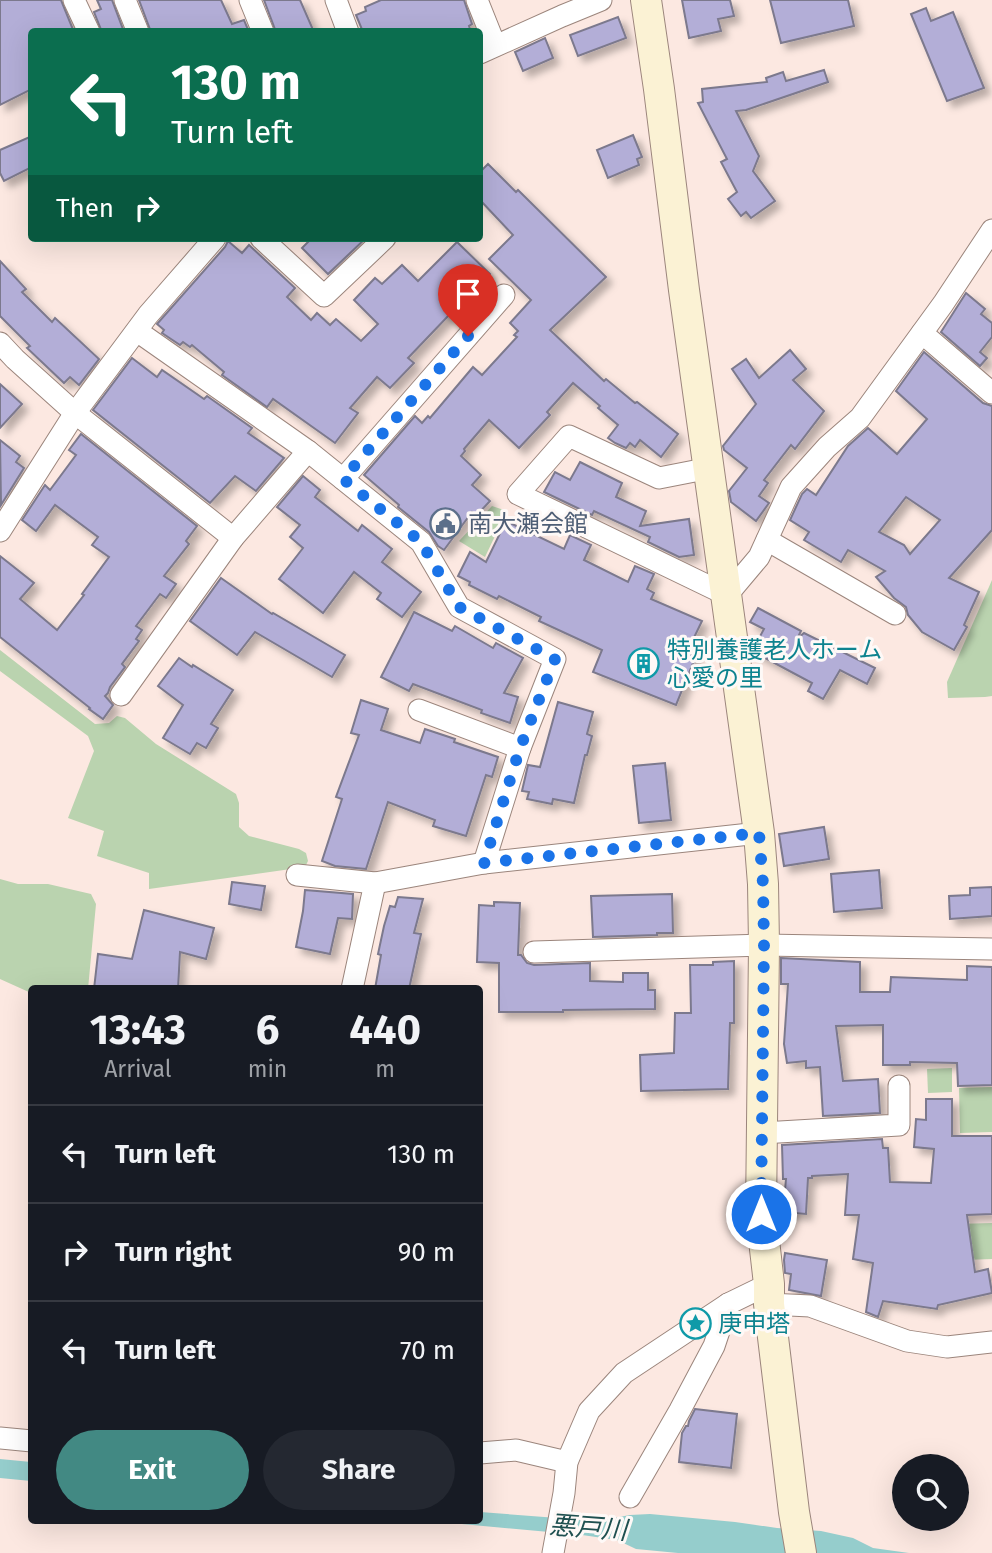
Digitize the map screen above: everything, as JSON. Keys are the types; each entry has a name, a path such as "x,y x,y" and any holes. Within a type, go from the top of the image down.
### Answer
{"street":[{"path":"74,0 87,28"},
{"path":"125,0 136,28"},
{"path":"250,0 261,28"},
{"path":"336,0 346,28"},
{"path":"477,0 483,28"},
{"path":"483,29 487,49 601,0"},
{"path":"646,0 759,833 764,945 761,1214 794,1512 801,1553"},
{"path":"726,595 760,557 791,487 827,447 860,418 992,230"},
{"path":"0,531 75,413 148,315 212,242"},
{"path":"265,242 324,296 381,242"},
{"path":"343,479 504,295"},
{"path":"137,331 308,451 421,542 459,607 555,659 520,748 484,863"},
{"path":"922,333 992,393"},
{"path":"0,343 75,413 233,538"},
{"path":"710,468 659,478 569,436 518,494 726,595"},
{"path":"121,695 233,538 308,451"},
{"path":"767,540 895,614"},
{"path":"419,710 520,748"},
{"path":"297,875 375,883 484,863 759,833"},
{"path":"353,985 375,883"},
{"path":"534,953 764,945 992,949"},
{"path":"761,1133 900,1125 899,1086"},
{"path":"559,1552 567,1462 589,1411 624,1373 727,1304 769,1294 907,1341 947,1347 992,1342"},
{"path":"629,1497 714,1346 727,1304"},
{"path":"0,1438 28,1441"},
{"path":"483,1453 516,1450 567,1462"}],"green space":[{"path":"492,506 507,511 485,557 459,541"},
{"path":"992,580 992,696 948,698 947,682"},
{"path":"0,650 95,724 109,723 117,716 125,718 156,744 236,794 239,803 239,827 249,836 306,853 308,861 305,867 149,889 149,873 97,856 104,831 68,818 94,751 88,736 0,671"},
{"path":"0,879 18,884 48,884 91,894 96,904 88,985 28,985 28,992 0,979"},
{"path":"952,1068 952,1092 928,1093 927,1069"},
{"path":"992,1087 992,1132 960,1133 959,1088"},
{"path":"992,1223 992,1259 964,1260 957,1224"}],"water":[{"path":"0,1459 28,1462 28,1481 0,1478"},
{"name":"悪戸川","path":"483,1512 597,1521 650,1514 821,1531 853,1538 873,1548 909,1553 678,1553 636,1549 617,1540 462,1524 483,1524"}],"building":[{"path":"0,0 61,0 72,28 28,28 28,91 0,105"},
{"path":"97,0 112,0 122,28 100,28 94,12 101,9"},
{"path":"139,0 221,0 232,24 244,20 247,28 150,28"},
{"path":"264,0 300,0 312,28 274,28"},
{"path":"381,0 464,0 472,24 470,28 361,28 356,15 366,11 365,7"},
{"path":"682,0 730,0 734,16 718,19 721,31 689,38"},
{"path":"770,0 848,0 854,26 781,43"},
{"path":"926,8 931,21 953,12 984,88 947,101 911,14"},
{"path":"618,17 626,38 578,56 570,35"},
{"path":"545,38 553,58 523,71 515,52"},
{"path":"824,70 828,82 736,111 759,156 753,171 775,201 751,218 746,212 741,216 728,199 737,192 721,162 727,159 698,103 703,102 702,89 767,82 766,78 783,72 786,81"},
{"path":"633,135 642,157 637,159 639,165 608,178 597,150"},
{"path":"28,138 28,169 4,181 0,173 0,150"},
{"path":"488,164 516,192 518,190 606,277 550,330 604,381 606,379 678,434 661,457 640,440 635,447 630,443 626,448 615,443 608,438 618,425 573,383 547,412 550,415 519,448 489,420 461,456 481,475 472,485 490,501 476,516 472,512 444,550 429,532 364,475 415,416 422,423 428,416 430,418 473,367 482,375 517,337 514,335 518,331 510,323 531,300 489,259 513,235 483,203 483,169"},
{"path":"229,242 242,253 249,245 295,288 287,297 311,320 317,313 330,325 336,319 361,341 378,324 354,300 375,278 382,284 402,265 418,281 457,242 490,274 469,295 478,304 462,323 451,313 408,358 414,363 390,388 377,377 350,408 358,413 335,443 273,399 267,407 222,375 224,372 192,345 190,347 183,342 180,345 162,333 164,330 157,324"},
{"path":"308,242 362,242 328,274 302,248"},
{"path":"0,261 26,289 22,292 52,322 55,318 99,359 79,385 70,377 64,383 27,348 30,346 0,316"},
{"path":"966,293 985,309 981,314 992,323 992,337 980,352 987,358 980,366 941,332"},
{"path":"790,350 806,369 793,380 824,411 795,449 791,445 764,480 768,483 759,496 769,503 756,521 731,502 729,491 747,468 724,450 723,446 756,404 732,369 746,359 759,378"},
{"path":"924,352 983,403 992,406 992,530 949,578 979,592 964,625 967,627 954,650 922,632 908,615 906,607 894,598 876,577 885,571 848,550 841,562 804,540 809,532 790,520 802,494 807,489 816,495 848,446 868,428 897,454 927,419 896,391","holes":["906,497 940,520 910,554 904,545 879,532"]},
{"path":"132,358 157,377 162,370 204,399 207,396 252,428 248,433 284,458 256,491 235,476 210,503 93,410"},
{"path":"0,384 22,404 0,428"},
{"path":"81,434 197,526 186,541 189,544 164,576 176,584 166,598 160,594 136,626 142,630 136,639 139,641 122,664 125,667 105,696 113,705 103,719 0,637 0,556 34,583 20,599 57,630 109,557 92,545 98,537 55,505 36,531 22,520 45,485 50,490 76,455 69,450"},
{"path":"0,440 20,456 16,462 24,468 1,505"},
{"path":"580,462 622,483 616,497 646,511 640,526 689,519 694,555 679,557 648,542 650,537 594,511 592,515 544,492 555,472 570,480"},
{"path":"303,476 320,490 315,497 358,531 362,525 392,549 382,562 421,592 402,617 377,599 381,593 354,572 323,613 279,579 303,548 290,537 300,525 277,507"},
{"path":"506,521 564,549 570,535 591,545 584,560 628,582 635,566 654,574 647,589 654,593 651,599 702,621 687,652 696,656 676,705 593,672 602,650 539,621 541,617 499,596 497,599 469,585 470,582 458,576 470,552 486,562"},
{"path":"221,578 272,614 345,655 332,677 255,632 237,655 190,621"},
{"path":"758,608 801,631 797,639 804,633 875,668 867,684 840,670 823,699 808,691 812,683 752,651 764,629 750,622"},
{"path":"414,612 452,631 455,626 493,648 496,643 523,658 504,693 518,697 510,723 413,684 409,691 381,677"},
{"path":"179,658 233,690 211,724 218,728 206,748 197,743 190,754 163,738 183,705 158,686"},
{"path":"361,700 388,709 381,730 420,743 425,729 498,757 492,777 486,775 466,836 433,826 435,820 388,802 366,869 335,866 322,861 342,799 336,797 359,735 351,733"},
{"path":"558,702 593,712 587,734 592,736 574,803 553,799 552,804 527,799 529,792 522,791 528,765 540,767"},
{"path":"665,763 671,820 639,823 633,766"},
{"path":"824,827 829,859 784,866 779,834"},
{"path":"879,870 882,908 834,912 831,874"},
{"path":"232,882 265,886 261,910 229,904"},
{"path":"992,887 992,916 950,919 949,896 970,895 970,888"},
{"path":"305,890 353,894 352,919 338,918 330,954 296,947"},
{"path":"672,894 673,933 593,937 591,896"},
{"path":"398,897 423,899 414,933 421,934 410,985 376,985 384,926 390,906 395,907"},
{"path":"494,902 520,903 518,955 527,963 590,963 590,981 623,982 623,973 648,973 648,990 655,990 655,1009 499,1012 499,963 477,962 479,905 494,906"},
{"path":"144,910 214,928 206,959 180,952 178,985 94,985 98,954 132,959"},
{"path":"781,958 860,962 860,992 890,992 891,977 967,980 967,966 992,967 992,1085 958,1086 957,1063 910,1062 910,1065 883,1065 883,1025 836,1026 843,1081 878,1079 880,1113 823,1116 820,1067 806,1068 806,1061 787,1063 784,1044 788,984 781,984"},
{"path":"734,961 734,1023 730,1023 728,1089 641,1091 640,1055 674,1053 675,1013 691,1013 690,965"},
{"path":"926,1099 952,1099 952,1136 992,1136 992,1214 967,1215 975,1272 988,1269 992,1293 938,1305 937,1309 883,1301 878,1317 866,1312 873,1263 853,1259 859,1215 845,1215 848,1174 808,1178 806,1214 783,1212 786,1179 783,1179 782,1145 882,1139 883,1148 888,1148 890,1182 931,1183 934,1149 914,1147 916,1119 926,1120"},
{"path":"785,1253 827,1260 821,1296 789,1290 791,1274 785,1273"},
{"path":"695,1409 737,1414 731,1468 679,1462 682,1433"}],"place":[{"name":"南大瀬会館","path":"445,524"},
{"name":"特別養護老人ホーム 心愛の里","path":"644,664"},
{"name":"庚申塔","path":"695,1324"}],"route":[{"path":"468,336 343,479 421,542 459,607 555,659 520,748 484,863 759,833 764,945 761,1214"}]}
